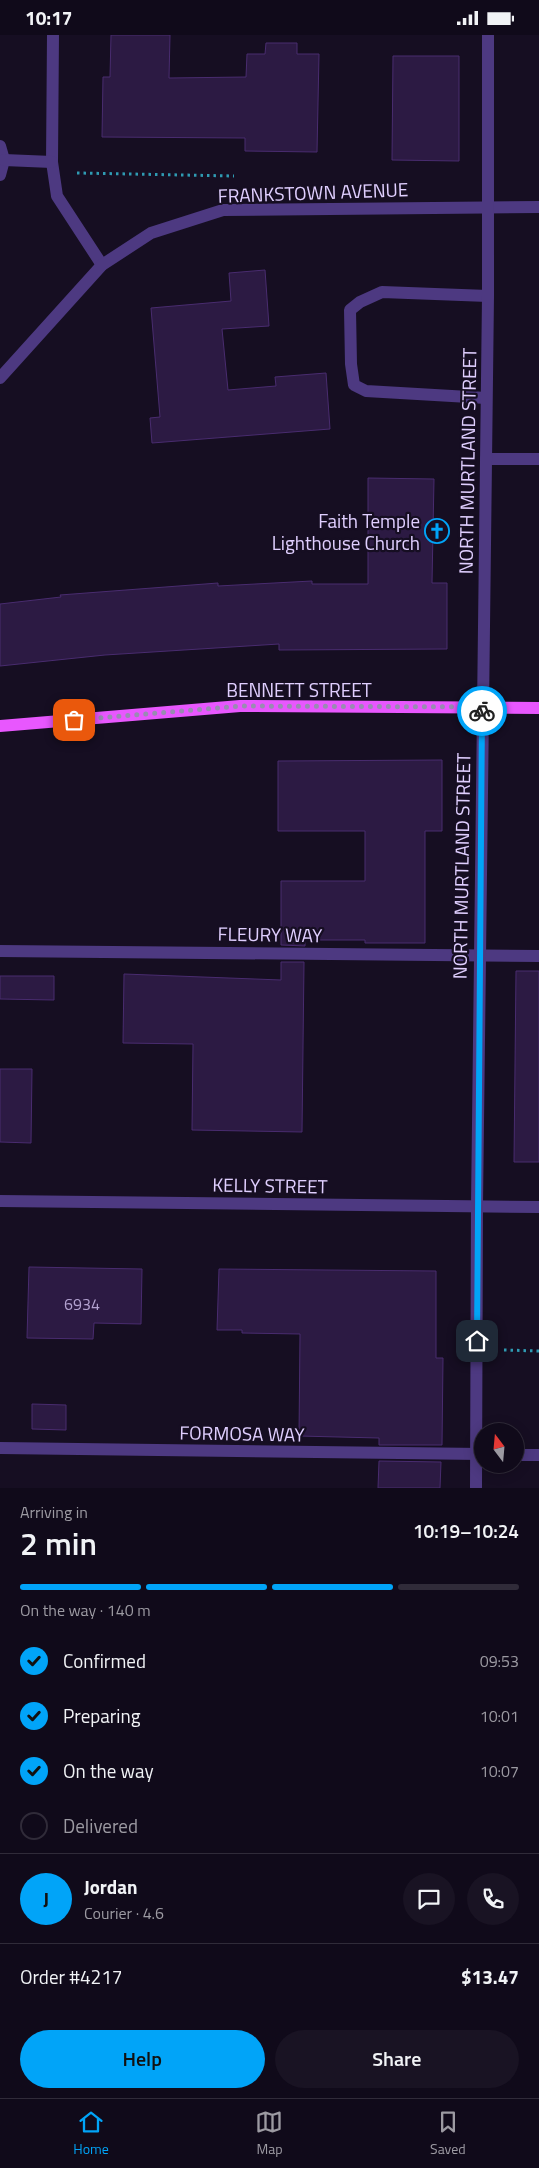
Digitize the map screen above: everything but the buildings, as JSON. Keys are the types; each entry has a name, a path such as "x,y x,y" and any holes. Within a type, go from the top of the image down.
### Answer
{"main road":[{"name":"BENNETT STREET","path":"0,726 240,706 539,708"}],"street":[{"path":"53,35 52,162 57,196 102,265"},
{"name":"NORTH MURTLAND STREET","path":"480,1423 477,1206 488,296 486,207 488,35"},
{"path":"0,146 4,160 0,175"},
{"path":"4,160 52,162"},
{"name":"FRANKSTOWN AVENUE","path":"0,378 102,265 151,233 223,210 539,207"},
{"path":"486,397 366,391 354,385 350,363 350,310 360,302 382,292 488,296"},
{"path":"486,459 539,459"},
{"name":"FLEURY WAY","path":"0,951 539,955"},
{"name":"KELLY STREET","path":"0,1201 539,1207"},
{"name":"FORMOSA WAY","path":"0,1448 474,1454"},
{"path":"524,1455 539,1455"},
{"name":"NORTH MURTLAND STREET","path":"476,1488 478,1473"}],"path":[{"path":"78,173 234,176"},
{"path":"504,1350 539,1351"}],"way so far":[{"path":"74,720 240,706 482,707 482,711"}],"place":[{"name":"Faith Temple Lighthouse Church","path":"437,531"}],"route":[{"path":"477,1341 482,711"}]}
